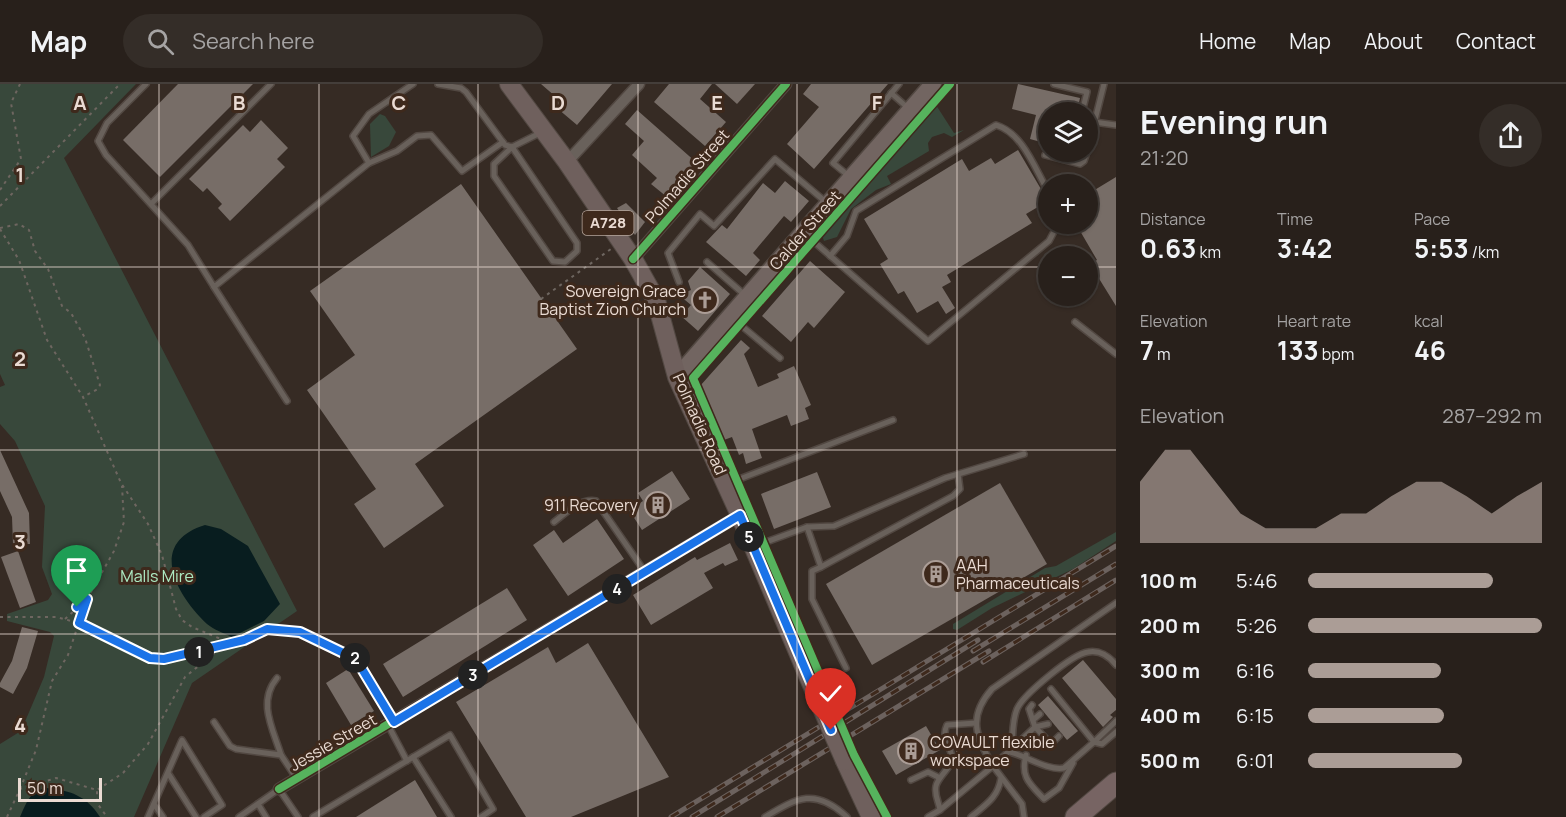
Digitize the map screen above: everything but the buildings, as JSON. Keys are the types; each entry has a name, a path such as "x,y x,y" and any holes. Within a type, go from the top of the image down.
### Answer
{"highway":[{"path":"1076,817 1116,783"}],"main road":[{"name":"Polmadie Road","path":"510,84 633,259 656,300 677,377 740,515 871,817"},
{"name":"Calder Street","path":"677,377 933,84"}],"street":[{"path":"567,162 639,84"},
{"name":"Polmadie Street","path":"633,259 786,84"},
{"name":"Jessie Street","path":"279,789 740,515"}],"lane":[{"path":"146,84 108,123 98,141 106,155 188,245 287,401"},
{"path":"151,204 271,84"},
{"path":"369,163 353,136 369,114 412,84"},
{"path":"438,84 461,88 466,92 503,142 512,147 577,243 577,251 565,262 553,261 494,176 494,164 512,147 544,131"},
{"path":"851,178 833,163 899,84"},
{"path":"1053,84 1087,92 1084,102"},
{"path":"1098,107 1104,84"},
{"path":"891,93 911,110"},
{"path":"1098,120 1116,124"},
{"path":"830,256 847,236 855,211 996,125 1006,128 1018,140 1038,174"},
{"path":"214,287 369,163 397,151 417,136 431,135 462,171 503,142"},
{"path":"679,282 668,253 700,214 714,226 775,159 828,204"},
{"path":"804,233 928,341 1049,241 1053,234"},
{"path":"707,262 748,297"},
{"path":"730,316 780,358"},
{"path":"1075,322 1116,354"},
{"path":"726,484 893,420"},
{"path":"753,546 807,527 834,526 958,474 1024,454"},
{"path":"846,668 812,599 812,571 953,496 960,489 958,474"},
{"path":"554,522 581,503 588,500 596,501 645,572"},
{"path":"807,527 821,567"},
{"path":"1024,817 1022,804 1001,778 982,748 976,723 982,700 992,689 1116,603"},
{"path":"928,817 940,810 1010,752 1014,717 1027,695 1077,655 1095,651 1106,655 1116,665"},
{"path":"361,664 407,761"},
{"path":"277,678 268,688 268,714 281,755 297,778"},
{"path":"1051,689 1065,710 1094,742 1102,744 1116,732"},
{"path":"1032,705 1029,709 1035,727 1051,744 1059,736"},
{"path":"1033,720 1040,714"},
{"path":"1010,752 1026,755 1058,769 1064,768 1116,721"},
{"path":"214,722 230,746 236,749 281,755"},
{"path":"940,810 935,794 939,778 952,763 944,736 947,725 976,723"},
{"path":"1012,746 1035,727 1048,724"},
{"path":"314,817 450,735 493,809 481,817"},
{"path":"148,817 182,740 222,805 204,817"},
{"path":"1026,755 1022,769 1024,777 1044,799 1059,788 1075,759"},
{"path":"413,757 451,817"},
{"path":"911,780 928,771 939,778"},
{"path":"168,773 196,817"},
{"path":"970,817 994,798 1000,789 1001,778"},
{"path":"239,817 279,789 298,817"},
{"path":"765,817 791,801 804,797 827,803 847,817"},
{"path":"154,804 163,817"},
{"path":"258,804 266,817"}],"path":[{"path":"0,190 21,159 11,103 20,84"},
{"path":"0,206 120,84"},
{"path":"83,396 98,389 100,385 85,338 71,313 62,306 48,268 33,246 30,230 19,224 0,228 19,260 47,340 83,396 121,483 148,524 162,555 176,609 183,620 192,627 228,642"},
{"path":"541,298 621,243"},
{"path":"7,817 36,750 52,681 68,655 87,599 114,551 123,522 121,483"},
{"path":"64,619 87,599"},
{"path":"0,617 64,619 79,623 150,658 164,659 244,640 267,629 300,632 330,644 361,664"},
{"path":"20,789 56,778 97,790 123,773 148,744 184,676 228,642"},
{"path":"97,790 97,803 107,817"}],"green space":[{"name":"Malls Mire","path":"0,84 136,84 64,158 297,611 192,683 134,817 0,817 0,744 21,731 44,677 54,636 50,632 7,621 7,614 48,600 52,594 42,567 45,506 15,441 0,424 0,387 5,385 0,374"},
{"path":"936,105 954,133 964,130 952,137 944,133 932,137 928,143 929,151 887,176 891,184 876,190 851,209 837,237 824,241 822,235"},
{"path":"380,114 385,116 396,132 389,146 371,157 370,124"},
{"path":"1116,532 1116,541 1073,569 992,608 957,630 953,629 953,624 1045,568 1056,566"}],"water":[{"path":"205,525 221,529 248,546 280,604 264,621 232,637 210,626 196,612 177,585 173,570 172,557 176,544 187,533"},
{"path":"46,788 77,795 84,799 100,817 20,817 32,795"}],"railway":[{"path":"671,817 1116,546"},
{"path":"973,651 1116,564"},
{"path":"983,662 1116,580"},
{"path":"692,817 978,640"},
{"path":"717,817 989,651"}],"cycle path":[{"path":"633,259 786,84"},
{"path":"887,817 854,755 693,378 950,84"},
{"path":"279,789 740,515"}],"place":[{"name":"Sovereign Grace Baptist Zion Church","path":"705,300"},
{"name":"911 Recovery","path":"658,505"},
{"name":"AAH Pharmaceuticals","path":"936,574"},
{"name":"COVAULT flexible workspace","path":"911,751"}],"route":[{"path":"77,607 87,599 79,623 150,658 164,659 214,648 228,642 244,640 267,629 300,632 330,644 356,659 394,722 740,515 831,730"}]}
